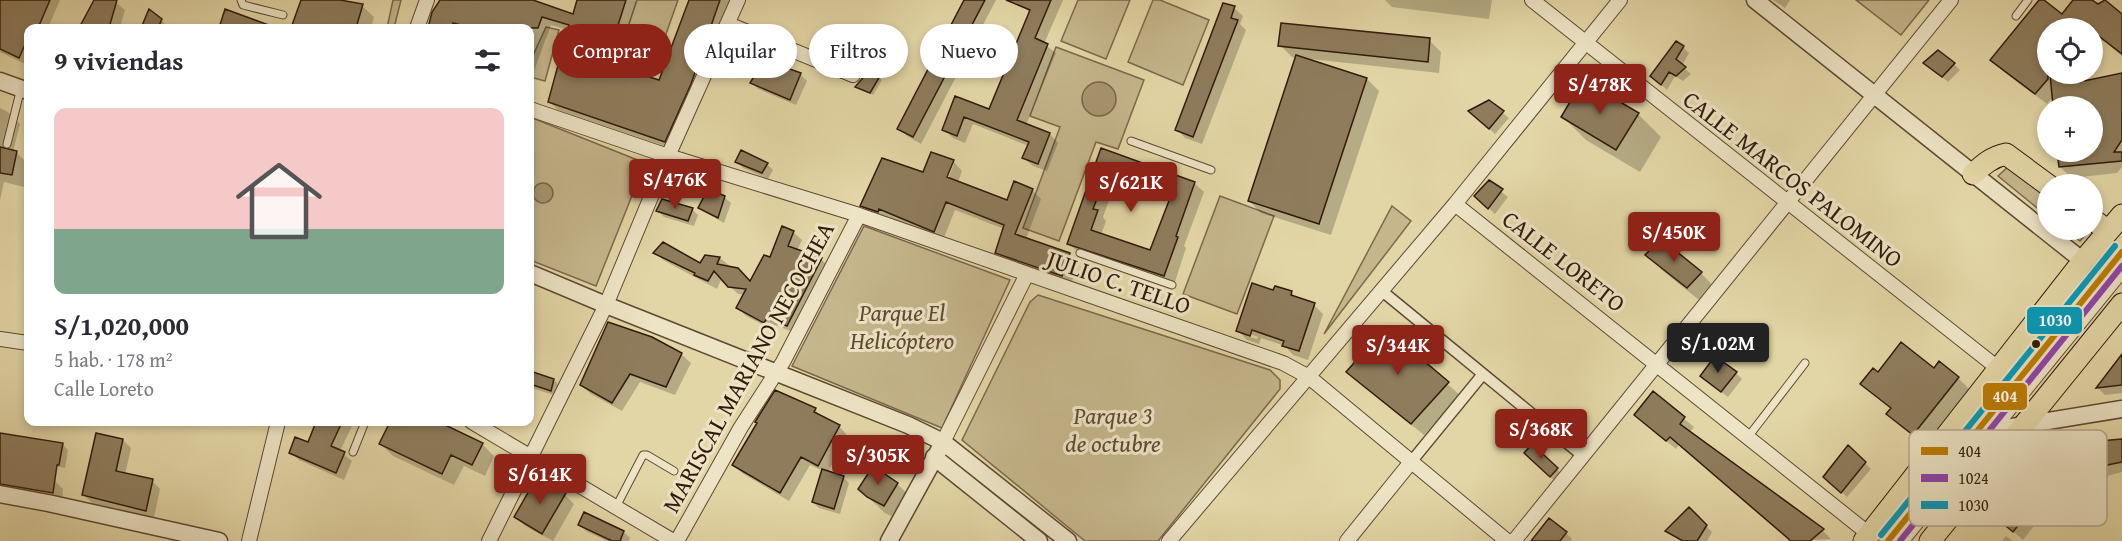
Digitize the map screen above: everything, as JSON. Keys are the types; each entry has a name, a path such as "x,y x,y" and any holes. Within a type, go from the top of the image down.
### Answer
{"main road":[{"path":"1973,174 1986,161 2006,154 2037,177"},
{"path":"2103,224 2122,215"},
{"path":"1950,430 2083,261 2093,240"},
{"path":"2020,430 2122,304"},
{"path":"1874,539 1909,488"},
{"path":"1930,541 1942,526"}],"street":[{"path":"418,24 427,0"},
{"path":"728,24 738,0"},
{"name":"CALLE MARCOS PALOMINO","path":"1532,0 1999,369"},
{"path":"1169,541 1455,204 1620,0"},
{"path":"1755,0 2083,261"},
{"path":"1514,541 1951,0"},
{"path":"489,541 606,305 668,156 703,78"},
{"path":"0,81 24,90"},
{"name":"JULIO C. TELLO","path":"534,110 668,156 859,215 1283,363 1309,377 1507,541"},
{"name":"CALLE LORETO","path":"1455,204 1658,363 1874,539"},
{"name":"MARISCAL MARIANO NECOCHEA","path":"675,541 741,426 776,372 859,215"},
{"path":"889,541 943,442 1027,274"},
{"path":"534,275 908,425 943,442 1068,541"},
{"path":"1382,291 1583,456"},
{"path":"0,339 24,343"},
{"path":"1347,541 1483,374"},
{"path":"1990,430 2122,410"},
{"path":"249,541 277,426"},
{"path":"479,426 675,541"},
{"path":"934,458 1040,541"},
{"path":"0,494 48,502 168,532 219,541"}],"lane":[{"path":"241,0 243,5 283,15"},
{"path":"2016,16 2028,0"},
{"path":"7,144 24,93"},
{"path":"1131,141 1211,170"},
{"path":"1976,430 2122,252"},
{"path":"1080,253 1172,285"},
{"path":"1996,429 2122,276"},
{"path":"1749,437 1805,363"},
{"path":"353,452 363,426"},
{"path":"616,507 643,455 647,455 674,471"},
{"path":"1874,539 1909,502"},
{"path":"1906,541 1918,526"}],"green space":[{"path":"393,0 401,0 395,24 388,24"},
{"path":"637,0 678,0 670,24 629,24"},
{"path":"1078,0 1130,0 1106,59 1061,41"},
{"path":"1153,0 1160,0 1209,20 1183,85 1128,62"},
{"path":"1856,0 1929,0 1901,35"},
{"path":"546,27 552,28 552,56 545,81 534,78 534,53"},
{"path":"1056,47 1144,80 1118,149 1096,142 1059,241 1023,228 1060,127 1030,116"},
{"path":"534,119 645,163 596,286 534,262"},
{"path":"2010,165 2037,188 2037,208 1998,176"},
{"path":"1220,196 1274,216 1237,314 1183,294"},
{"path":"1392,206 1411,221 1324,334"},
{"name":"Parque El Helicóptero","path":"864,226 1010,280 942,428 792,366"},
{"name":"Parque 3 de octubre","path":"1038,295 1270,370 1280,380 1280,389 1158,541 1085,541 962,440 1030,302"}],"shaded area":[{"path":"1099,82 1111,87 1116,99 1111,111 1099,116 1087,111 1082,99 1087,87"},
{"path":"539,184 547,184 552,189 552,197 547,202 539,202 534,197 534,189"}],"building":[{"path":"0,0 50,0 40,24 24,24 24,47 19,58 0,49"},
{"path":"94,0 117,0 110,24 81,24"},
{"path":"301,0 340,0 363,4 357,24 292,24"},
{"path":"440,0 533,0 573,14 577,0 626,0 618,24 566,24 542,17 538,28 534,28 534,24 429,24 432,12"},
{"path":"689,0 720,0 712,24 684,24 684,78 693,78 665,142 548,102 555,78 653,78 659,80 660,78 672,78 672,45"},
{"path":"964,0 985,0 972,24 952,24"},
{"path":"1006,0 1051,0 1035,38 1048,44 1017,120 1050,133 1038,164 1022,158 1029,142 964,117 957,136 942,130 955,96 989,109 1002,78 1018,78 1018,39 1030,10"},
{"path":"2039,0 2044,0 2062,14 2073,0 2092,0 2098,4 2105,0 2122,14 2122,54 2103,39 2103,18 2037,18 2037,84 2044,84 2035,94 1990,60"},
{"path":"1223,3 1235,6 1231,18 1238,20 1193,137 1175,130"},
{"path":"149,9 162,19 160,24 143,24"},
{"path":"225,9 266,24 220,24"},
{"path":"1281,23 1430,38 1428,62 1278,46"},
{"path":"1676,41 1684,46 1676,59 1686,67 1676,76 1669,72 1661,85 1650,76"},
{"path":"1938,50 1955,63 1942,77 1923,63"},
{"path":"1296,55 1367,78 1319,224 1248,201"},
{"path":"797,72 801,73 790,100 750,83 753,78 797,78"},
{"path":"2122,73 2122,140 2114,152 2122,152 2122,161 2059,167 2058,162 2103,162 2103,96 2052,96 2051,84 2103,84 2103,77"},
{"path":"863,78 879,78 870,93 855,87"},
{"path":"923,78 944,78 913,137 897,129"},
{"path":"1583,80 1639,113 1616,150 1561,117"},
{"path":"1489,100 1504,111 1489,129 1468,111"},
{"path":"0,147 17,151 12,175 0,173"},
{"path":"1101,148 1195,182 1164,276 1067,244","holes":["1108,170 1172,193 1150,250 1091,230 1098,210 1093,209"]},
{"path":"741,150 768,163 762,173 735,162"},
{"path":"931,152 954,160 947,177 1007,200 1014,181 1033,189 1015,234 1070,253 1062,276 995,253 1004,225 946,202 934,232 879,209 878,212 860,206 882,158 923,172"},
{"path":"1489,180 1503,189 1488,209 1474,196"},
{"path":"708,189 725,196 718,218 698,208"},
{"path":"662,199 693,208 688,221 656,211"},
{"path":"782,226 794,231 788,246 822,258 787,326 767,318 764,323 736,308 746,289 728,287 714,271 708,281 653,253 663,242 700,263 705,255 720,257 717,264 738,268 750,281 764,255 770,257"},
{"path":"1661,239 1702,272 1687,288 1645,255"},
{"path":"1252,283 1273,290 1275,286 1292,291 1291,295 1315,303 1299,351 1282,346 1284,341 1252,330 1250,336 1236,331"},
{"path":"608,322 652,337 682,353 666,387 630,374 612,403 580,385"},
{"path":"1385,328 1449,382 1411,424 1346,372"},
{"path":"1901,342 1934,368 1939,361 1959,377 1917,430 1909,430 1909,432 1886,414 1891,408 1860,384 1873,368 1878,372"},
{"path":"2122,354 2122,385 2096,388"},
{"path":"1715,356 1737,372 1721,392 1700,376"},
{"path":"534,372 554,379 551,391 534,385"},
{"path":"775,390 816,408 814,412 840,425 818,466 801,457 780,493 732,465"},
{"path":"1653,391 1685,417 1680,424 1824,529 1810,541 1791,541 1670,437 1666,441 1634,415"},
{"path":"314,426 340,426 331,446 345,452 336,473 289,453 295,437 308,442"},
{"path":"388,426 447,426 483,443 472,465 451,455 442,474 379,444"},
{"path":"0,433 63,443 53,493 0,484"},
{"path":"96,433 123,439 116,471 153,479 146,511 82,495"},
{"path":"2122,439 2122,462 2107,465 2107,440"},
{"path":"1532,444 1558,468 1550,477 1524,453"},
{"path":"1848,445 1866,462 1841,493 1823,477"},
{"path":"873,466 898,483 884,506 858,489"},
{"path":"822,469 844,476 834,509 812,502"},
{"path":"537,477 566,493 542,534 514,517"},
{"path":"1689,507 1707,525 1697,541 1683,541 1665,531"},
{"path":"584,512 624,531 620,541 612,541 578,525"},
{"path":"1549,518 1567,532 1560,541 1531,541"},
{"path":"2006,526 2018,526 2013,532"}],"transit line":[{"name":"1030","path":"1966,430 2115,246"},
{"name":"404","path":"1978,430 2122,252"},
{"name":"1024","path":"1990,430 2122,266"},
{"name":"1030","path":"1881,535 1909,500"},
{"name":"404","path":"1888,541 1909,515"},
{"name":"1024","path":"1900,541 1912,526"}]}
